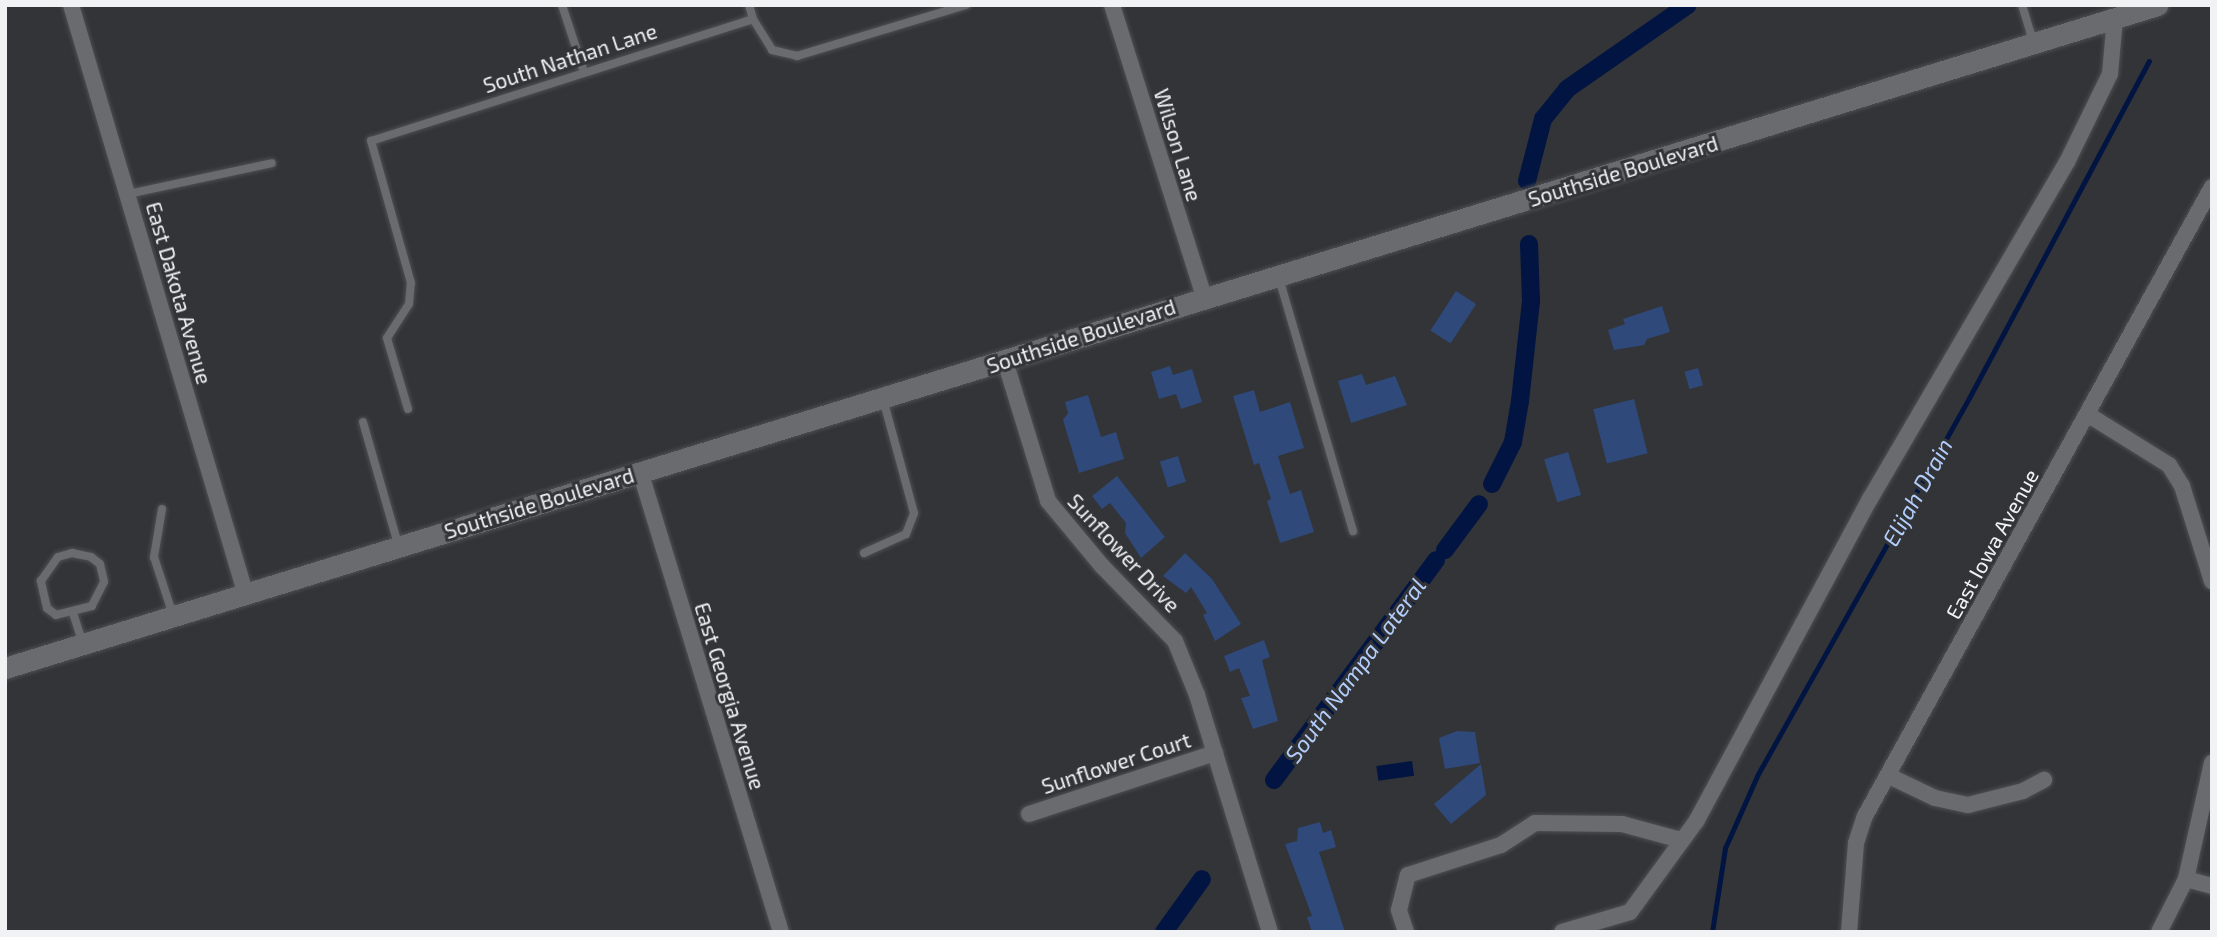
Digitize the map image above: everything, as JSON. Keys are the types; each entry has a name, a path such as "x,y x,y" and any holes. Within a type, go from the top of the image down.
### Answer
{"main road":[{"name":"Southside Boulevard","path":"5,668 2033,44 2125,12 2157,5"}],"street":[{"name":"East Dakota Avenue","path":"71,5 245,592"},
{"name":"Wilson Lane","path":"1112,5 1204,297"},
{"path":"1562,932 1630,912 1697,820 1870,499 2067,162 2110,74 2125,12"},
{"name":"East Iowa Avenue","path":"1849,932 1856,842 1889,776 2212,187"},
{"name":"Sunflower Drive","path":"1005,361 1048,501 1102,566 1175,640 1215,753 1270,932"},
{"path":"2087,415 2169,465 2182,486 2212,581"},
{"name":"East Georgia Avenue","path":"640,471 781,932"},
{"name":"Sunflower Court","path":"1029,814 1215,753"},
{"path":"2159,932 2186,879 2212,764"},
{"path":"1889,776 1935,797 1969,805 2023,791 2044,780"},
{"path":"1405,932 1399,910 1408,875 1501,845 1535,823 1622,824 1681,840"},
{"path":"2186,879 2212,886"}],"lane":[{"path":"562,5 584,72"},
{"path":"749,5 753,19 772,50 797,56 966,5"},
{"path":"2022,5 2033,44"},
{"name":"South Nathan Lane","path":"408,409 387,338 409,304 411,283 371,141 753,19"},
{"path":"128,194 272,163"},
{"path":"1278,275 1353,531"},
{"path":"864,553 906,534 914,513 883,399"},
{"path":"363,422 399,545"},
{"path":"162,509 154,556 173,615"},
{"path":"72,553 91,556 100,564 104,582 92,606 73,613 56,615 47,608 41,581 58,557 72,553"},
{"path":"73,613 83,643"}],"water":[{"path":"1412,761 1414,776 1378,781 1376,766"}],"building":[{"path":"1456,291 1476,304 1451,343 1430,330"},
{"path":"1662,306 1670,332 1647,339 1644,345 1614,350 1608,330 1625,324 1623,319"},
{"path":"1170,366 1173,375 1192,369 1202,402 1181,409 1176,394 1159,399 1151,372"},
{"path":"1698,368 1703,385 1690,389 1685,372"},
{"path":"1362,374 1366,385 1395,376 1407,405 1351,423 1338,381"},
{"path":"1254,390 1260,412 1290,402 1304,448 1278,456 1290,494 1301,490 1314,532 1280,543 1267,501 1271,499 1259,463 1254,465 1233,396"},
{"path":"1088,395 1101,437 1116,432 1124,459 1079,473 1063,420 1068,413 1065,402"},
{"path":"1634,399 1648,453 1607,463 1593,409"},
{"path":"1568,452 1581,495 1557,502 1544,459"},
{"path":"1178,456 1186,482 1168,487 1160,462"},
{"path":"1117,476 1165,537 1141,558 1125,533 1126,523 1110,503 1102,509 1092,496"},
{"path":"1185,553 1212,579 1241,624 1215,641 1203,615 1207,613 1191,587 1186,593 1163,576"},
{"path":"1264,640 1270,657 1262,660 1278,721 1253,729 1241,698 1250,696 1239,668 1230,672 1224,656"},
{"path":"1457,731 1475,732 1480,763 1445,769 1439,738"},
{"path":"1481,764 1486,795 1451,824 1434,804"},
{"path":"1320,822 1323,833 1331,830 1336,847 1319,852 1345,932 1312,932 1307,917 1312,916 1285,844 1297,841 1298,828"}],"waterway":[{"name":"South Nampa Lateral","path":"1527,181 1543,119 1567,89 1688,5"},
{"name":"Elijah Drain","path":"1712,932 1725,848 1758,774 1969,398 2149,61"},
{"name":"South Nampa Lateral","path":"1492,484 1513,442 1520,401 1531,301 1529,244"},
{"name":"South Nampa Lateral","path":"1445,550 1479,504"},
{"name":"South Nampa Lateral","path":"1274,780 1436,560"},
{"name":"South Nampa Lateral","path":"1164,932 1202,879"}]}
